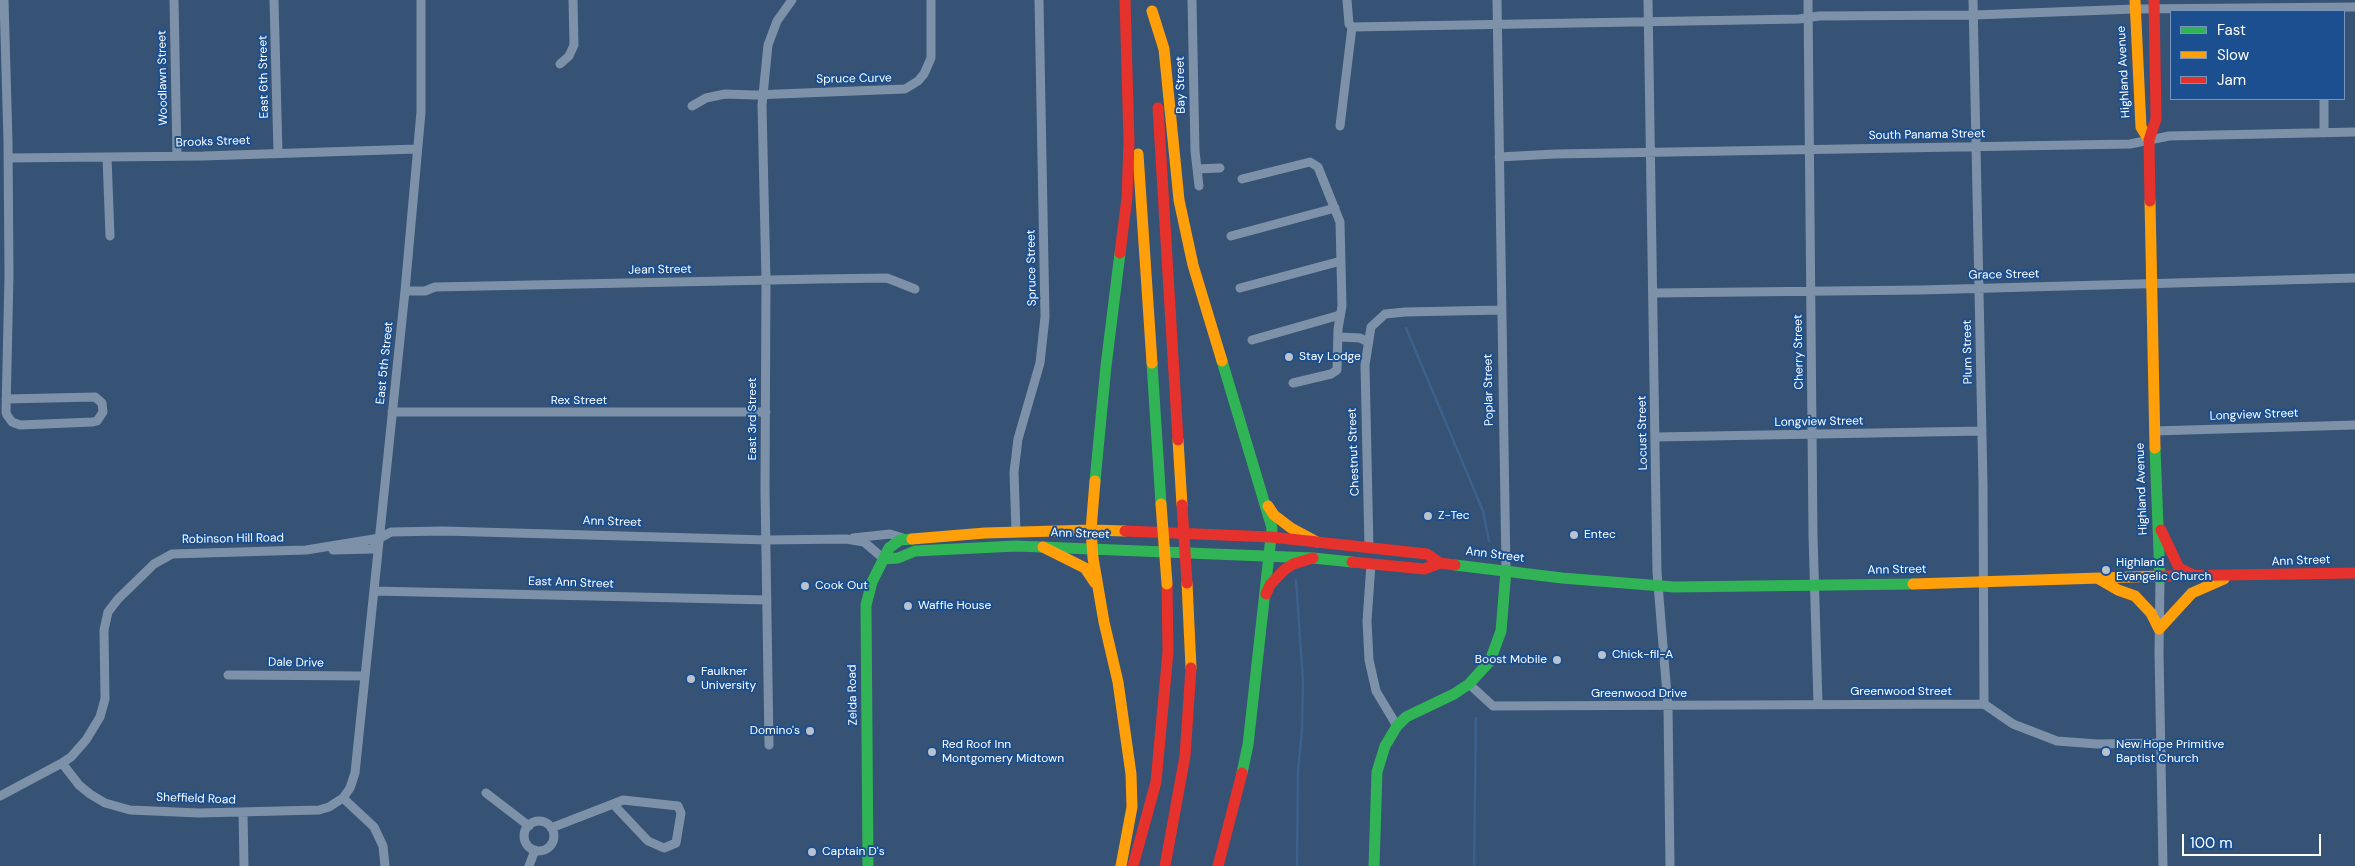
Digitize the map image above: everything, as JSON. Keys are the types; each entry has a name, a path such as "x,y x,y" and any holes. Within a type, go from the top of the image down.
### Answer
{"main road":[{"path":"1126,0 1167,584 1168,652 1156,782 1144,835 1133,866"},
{"path":"1122,866 1132,807 1131,774 1118,682 1098,589 1091,530 1106,366 1127,198 1129,142 1126,0"},
{"name":"Highland Avenue","path":"2154,4 2156,119 2149,140 2154,431 2160,578"},
{"path":"1152,5 1164,49 1179,200 1193,265 1272,528 1248,745 1234,809 1218,866"},
{"path":"1152,5 1191,669 1185,756 1165,866"},
{"name":"Highland Avenue","path":"2135,5 2141,127 2149,140"},
{"path":"1264,499 1274,515 1291,528 1317,542"},
{"path":"2158,523 2179,568 2197,577"},
{"name":"Ann Street","path":"906,539 1016,532 1091,530 1271,538 1426,554 1440,563"},
{"name":"Zelda Road","path":"868,866 866,605 872,582 889,548 900,540 906,539"},
{"path":"1043,547 1058,552 1085,568 1098,589"},
{"name":"Ann Street","path":"884,559 898,558 915,551 944,549 1092,548 1313,558 1424,569 1440,563 1658,587 1984,583 2355,573"},
{"path":"1264,598 1270,584 1284,570 1293,564 1313,558"},
{"name":"Poplar Street","path":"1396,726 1406,717 1454,694 1469,684 1490,661 1500,633 1506,570"},
{"path":"2099,579 2118,590 2135,596 2141,601 2151,613 2159,629 2192,593 2230,577"},
{"path":"1374,866 1377,772 1385,746 1396,726"}],"street":[{"path":"4,0 2,64 8,158 6,399 8,419 20,424 93,422 101,417 104,408 99,399 88,396 6,399"},
{"name":"Woodlawn Street","path":"174,0 177,156"},
{"name":"East 6th Street","path":"274,0 278,153"},
{"name":"East 5th Street","path":"343,798 350,788 355,774 405,291 422,94 421,0"},
{"path":"560,64 569,56 574,45 573,0"},
{"path":"764,94 768,45 777,21 792,0"},
{"name":"Spruce Curve","path":"692,106 706,98 725,94 897,91 911,86 924,74 931,58 931,0"},
{"name":"Spruce Street","path":"1016,532 1015,462 1021,426 1040,363 1045,318 1039,0"},
{"name":"Bay Street","path":"1192,0 1195,151 1199,186"},
{"path":"1340,126 1352,27 1349,24 1348,0"},
{"name":"Poplar Street","path":"1497,0 1506,570"},
{"name":"Locust Street","path":"1648,0 1658,587 1668,707 1670,866"},
{"name":"Cherry Street","path":"1808,0 1812,435 1818,704"},
{"name":"Plum Street","path":"1974,0 1982,430 1984,704"},
{"path":"1352,27 1974,15 2154,4 2355,7"},
{"name":"East 3rd Street","path":"764,94 762,117 766,280 769,745"},
{"path":"2324,100 2324,132"},
{"name":"South Panama Street","path":"1499,156 2130,144 2169,136 2355,132"},
{"name":"Brooks Street","path":"8,158 177,156 418,149"},
{"path":"107,157 110,236"},
{"path":"1242,180 1310,162 1318,167 1340,222 1340,315 1337,370 1331,374 1293,384"},
{"path":"1197,169 1220,168"},
{"path":"1231,236 1335,208"},
{"path":"1240,288 1341,261"},
{"name":"Jean Street","path":"405,291 425,291 435,287 887,278 915,289"},
{"name":"Grace Street","path":"1654,294 1921,290 2355,278"},
{"name":"Chestnut Street","path":"1369,548 1366,355 1371,327 1385,314 1501,310"},
{"path":"1252,340 1340,315"},
{"path":"1339,337 1360,338 1368,342"},
{"name":"Rex Street","path":"392,412 766,412"},
{"name":"Longview Street","path":"2154,431 2355,425"},
{"name":"Longview Street","path":"1656,438 1696,435 1812,435 1982,430"},
{"name":"Ann Street","path":"380,538 391,532 443,531 767,540 845,539 890,534 906,539"},
{"name":"Robinson Hill Road","path":"0,796 62,763 71,757 86,740 100,717 106,688 104,630 108,612 154,564 165,556 177,553 318,548 380,538"},
{"name":"Ann Street","path":"845,539 864,542 884,559"},
{"path":"1371,564 1367,640 1370,669 1381,700 1396,726"},
{"name":"Highland Avenue","path":"2160,578 2160,743 2163,866"},
{"name":"East Ann Street","path":"374,591 767,600"},
{"name":"Dale Drive","path":"228,674 365,676"},
{"name":"Greenwood Drive","path":"1469,684 1493,706 1668,707 1818,704"},
{"name":"Greenwood Street","path":"1818,704 1984,704"},
{"path":"1984,704 2013,724 2057,741 2097,744 2160,743"},
{"name":"Sheffield Road","path":"62,763 79,785 90,794 105,803 121,808 199,813 319,810 330,807 343,798"},
{"path":"486,793 528,826"},
{"path":"343,798 374,827 383,846 385,866"},
{"path":"551,828 623,800 678,806 681,814 676,843 664,848 648,841 613,804"},
{"path":"243,812 244,866"},
{"path":"538,822 551,828 554,836 550,846 542,851 535,850 526,843 525,833 528,826 538,822"},
{"path":"529,866 535,850"}],"waterway":[{"path":"1406,328 1483,511 1489,541"},
{"path":"1296,580 1303,681 1302,730 1298,771 1297,866"},
{"path":"1474,866 1476,718"}],"traffic: fast":[{"path":"1095,481 1106,366 1120,253"},
{"path":"1222,361 1272,528 1248,745 1242,773"},
{"path":"1152,363 1161,504"},
{"path":"2155,448 2160,578"},
{"path":"868,866 866,605 872,582 889,548 900,540 912,539"},
{"path":"884,559 898,558 915,551 1016,546 1313,558 1352,562"},
{"path":"1455,565 1562,578 1674,587 1913,584"},
{"path":"1374,866 1377,772 1385,746 1397,726 1406,717 1454,694 1469,684 1490,661 1501,631 1506,570"}],"traffic: slow":[{"path":"2135,0 2141,127 2149,140"},
{"path":"1152,11 1164,49 1179,200 1193,265 1222,361"},
{"path":"1138,154 1152,363"},
{"path":"2150,201 2155,448"},
{"path":"1178,440 1182,505"},
{"path":"1095,481 1091,530 1093,558 1104,622 1118,682 1131,774 1132,807 1121,866"},
{"path":"1161,504 1167,584"},
{"path":"1268,506 1274,515 1291,528 1317,542"},
{"path":"912,539 985,533 1125,531"},
{"path":"1043,547 1085,568 1095,583"},
{"path":"1913,584 2162,576"},
{"path":"2099,579 2118,590 2135,596 2151,613 2159,629 2192,593 2224,579"},
{"path":"1187,583 1191,668"}],"traffic: jam":[{"path":"1120,253 1127,198 1129,142 1125,0"},
{"path":"2150,201 2149,140 2156,119 2154,0"},
{"path":"1158,108 1178,440"},
{"path":"1182,505 1187,583"},
{"path":"2161,530 2179,568 2195,576"},
{"path":"1125,531 1271,537 1427,554 1440,563 1455,565"},
{"path":"1266,594 1270,585 1284,570 1293,564 1313,558"},
{"path":"1352,562 1424,569 1440,563"},
{"path":"2162,576 2355,573"},
{"path":"1133,866 1156,782 1168,652 1167,584"},
{"path":"1165,866 1185,756 1191,668"},
{"path":"1218,866 1242,773"}],"place":[{"name":"Stay Lodge","path":"1289,357"},
{"name":"Z-Tec","path":"1428,516"},
{"name":"Entec","path":"1574,535"},
{"name":"Highland Evangelic Church","path":"2106,570"},
{"name":"Cook Out","path":"805,586"},
{"name":"Waffle House","path":"908,606"},
{"name":"Chick-fil-A","path":"1602,655"},
{"name":"Boost Mobile","path":"1557,660"},
{"name":"Faulkner University","path":"691,679"},
{"name":"Domino's","path":"810,731"},
{"name":"Red Roof Inn Montgomery Midtown","path":"932,752"},
{"name":"New Hope Primitive Baptist Church","path":"2106,752"},
{"name":"Captain D's","path":"812,852"}]}
